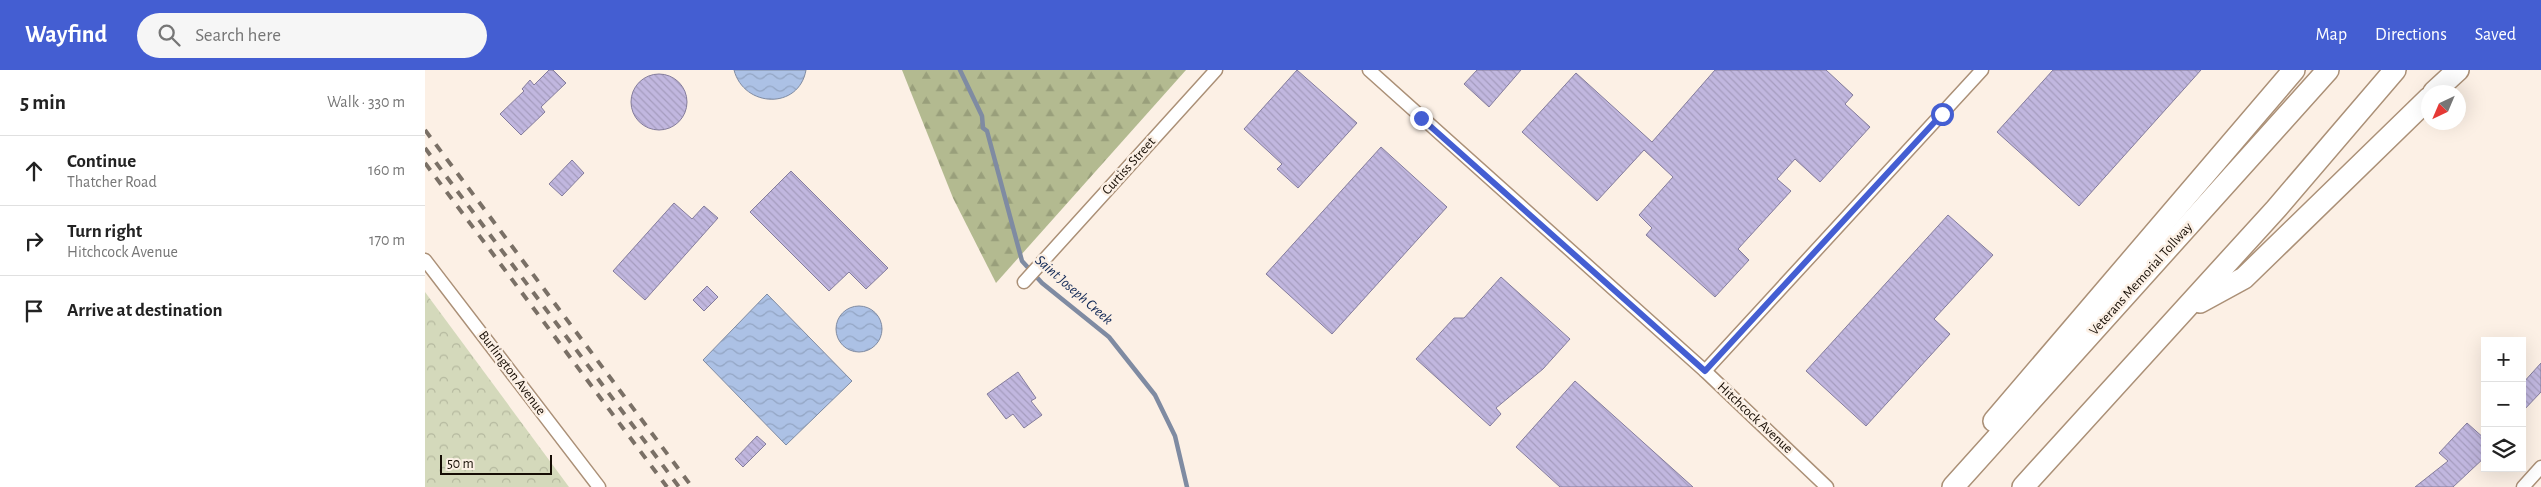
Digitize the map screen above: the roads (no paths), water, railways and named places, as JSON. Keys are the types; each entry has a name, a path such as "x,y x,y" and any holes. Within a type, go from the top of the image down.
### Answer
{"highway":[{"path":"1958,481 1995,420 2294,70"},
{"name":"Veterans Memorial Tollway","path":"1958,481 2328,70"},
{"path":"2023,487 2186,309 2395,70"},
{"path":"2442,85 2458,70"},
{"path":"2186,309 2244,278 2421,106"}],"street":[{"name":"Curtiss Street","path":"1024,282 1216,70"},
{"name":"Hitchcock Avenue","path":"1369,70 1705,371 1827,487"},
{"path":"1705,371 1982,70"},
{"name":"Burlington Avenue","path":"425,260 599,487"},
{"path":"2523,487 2541,467"}],"water":[{"path":"734,70 806,70 801,83 793,92 783,98 771,99 759,97 748,92 740,83"},
{"path":"767,294 852,381 786,445 703,360"},
{"path":"864,306 876,312 881,320 881,338 876,346 868,351 854,352 842,346 837,338 836,324 842,312 850,307"}],"waterway":[{"name":"Saint Joseph Creek","path":"960,70 982,116 983,128 987,131 1022,261 1042,283 1109,337 1155,395 1175,436 1187,487"}],"railway":[{"path":"425,130 692,487"},
{"path":"425,148 679,487"},
{"path":"425,163 667,487"}]}
